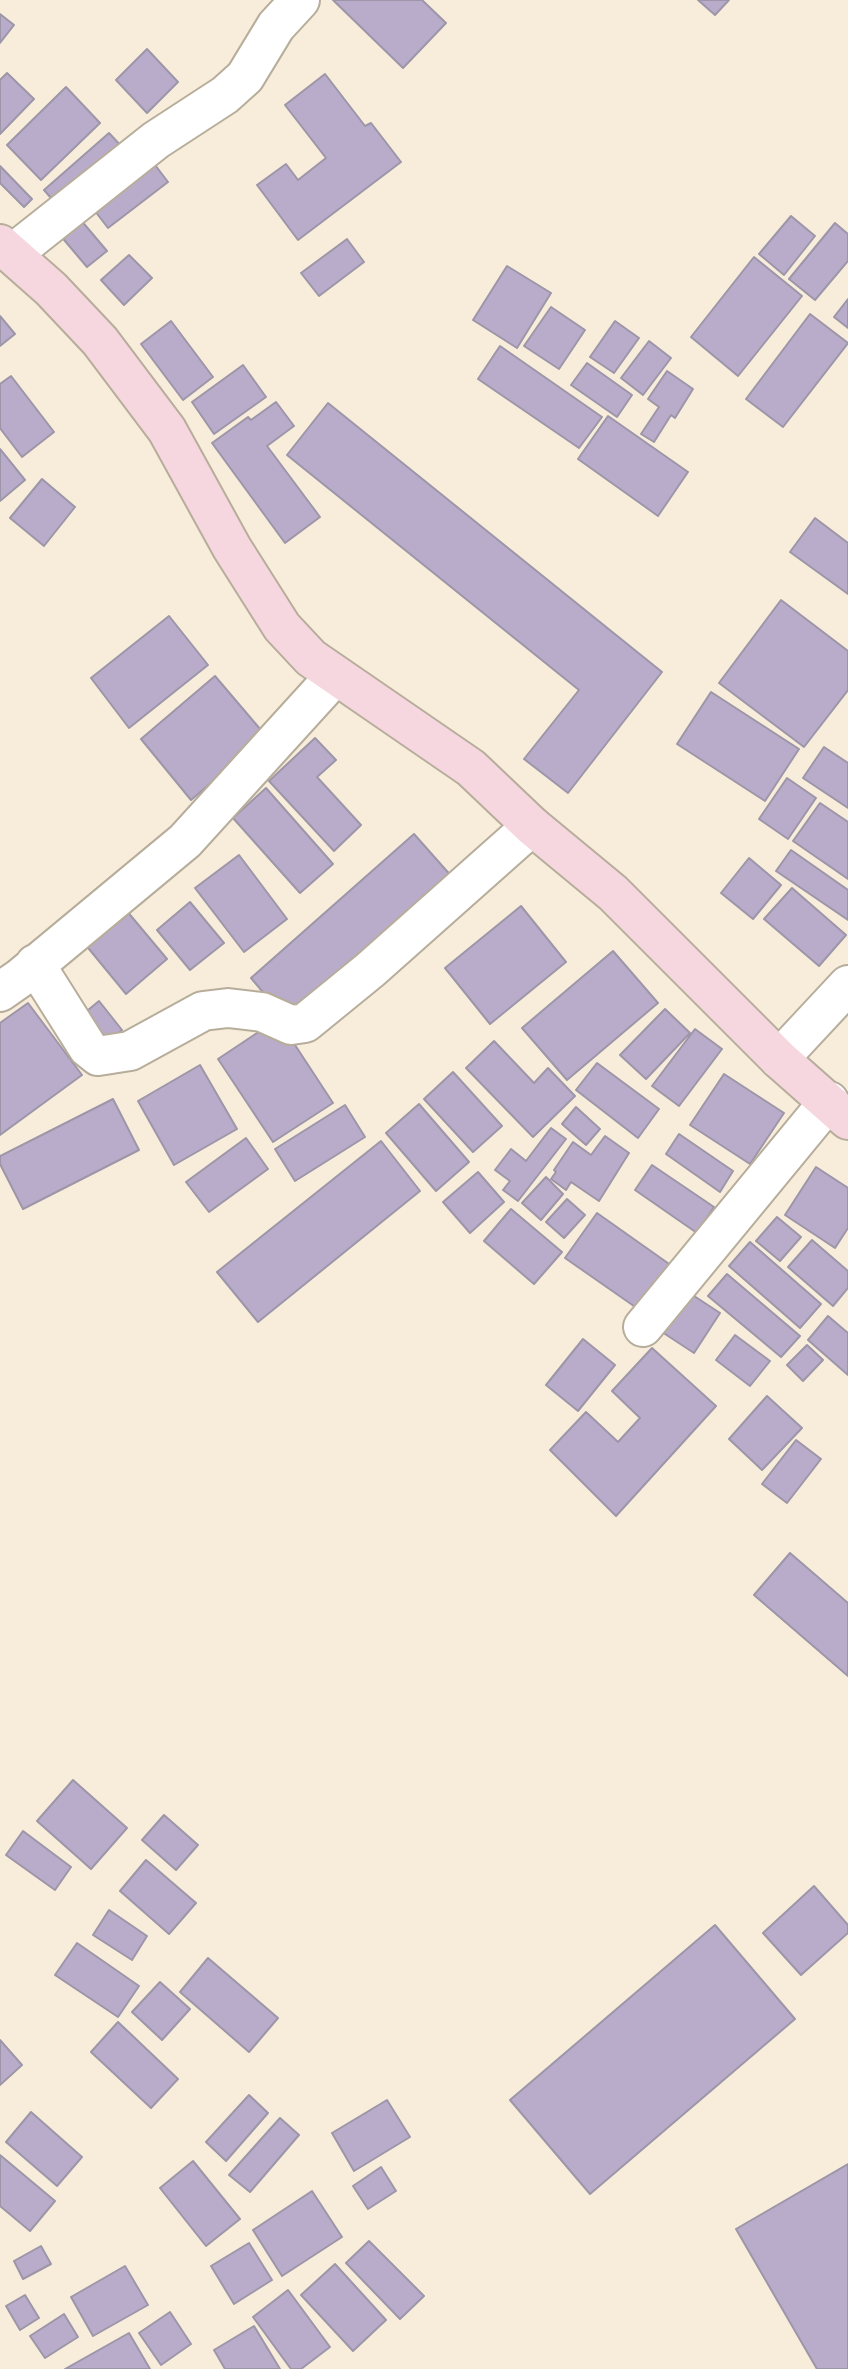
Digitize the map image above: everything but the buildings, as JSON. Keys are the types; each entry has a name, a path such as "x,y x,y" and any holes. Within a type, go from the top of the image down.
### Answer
{"street":[{"path":"300,0 276,26 245,77 225,95 156,140 6,249 51,289 100,341 167,430 232,548 282,627 311,658 471,768 532,826 613,893 779,1059 838,1111 643,1327"},
{"path":"0,992 185,841 335,676"},
{"path":"35,964 88,1048 98,1056 130,1051 203,1011 228,1008 262,1012 291,1025 305,1023 370,970 532,826"},
{"path":"779,1059 848,985"}]}
